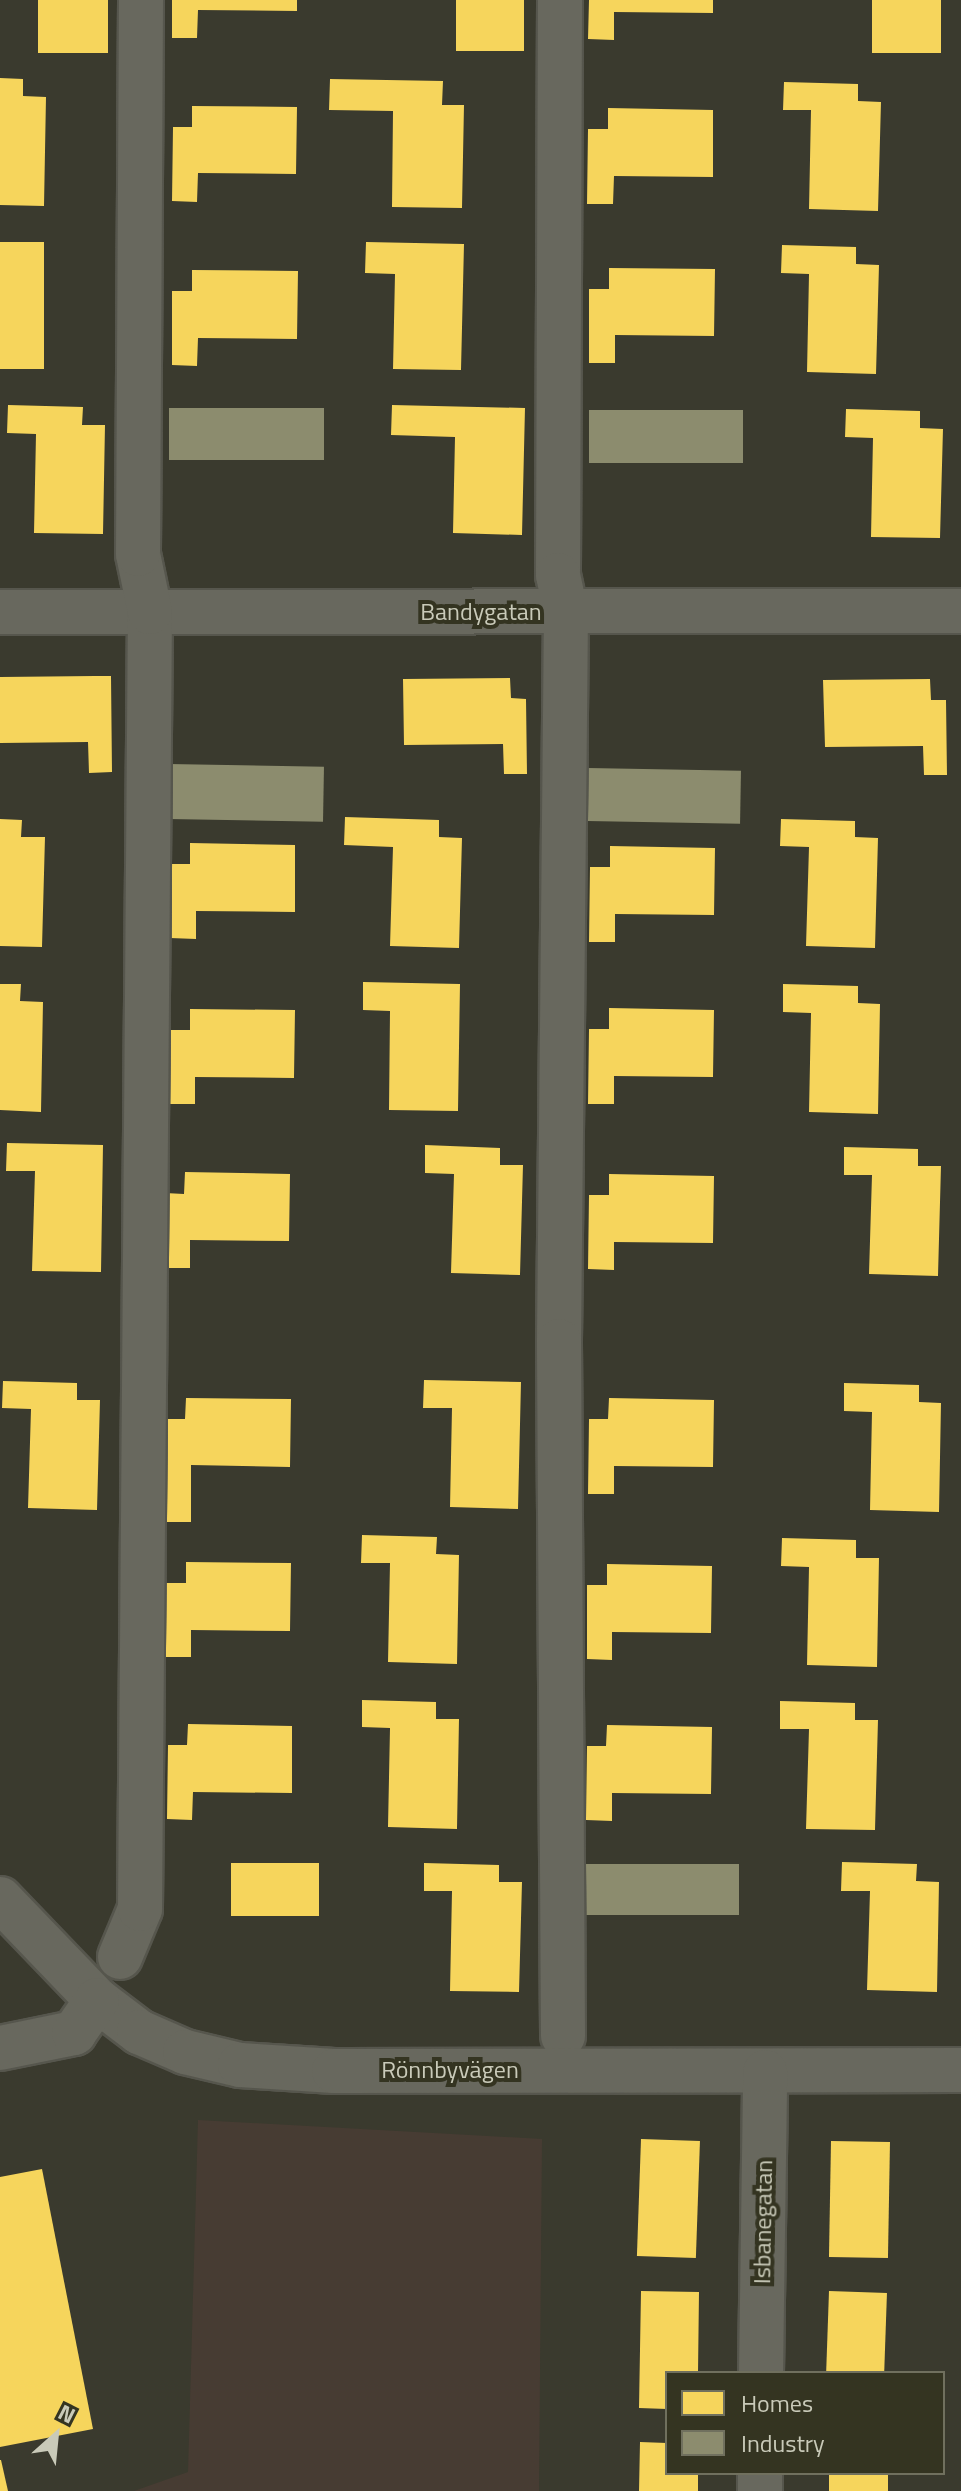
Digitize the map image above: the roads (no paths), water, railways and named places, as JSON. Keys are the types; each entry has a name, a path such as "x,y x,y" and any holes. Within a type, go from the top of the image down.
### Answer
{"street":[{"path":"120,1957 140,1909 150,612 138,554 141,0"},
{"path":"560,0 558,575 566,612 559,1325 563,2036"},
{"name":"Bandygatan","path":"0,612 961,611"},
{"name":"Rönnbyvägen","path":"0,1899 97,2000 139,2032 185,2052 240,2065 334,2071 961,2070"},
{"path":"0,2048 74,2033 97,2000"},
{"name":"Isbanegatan","path":"761,2371 765,2072"}]}
